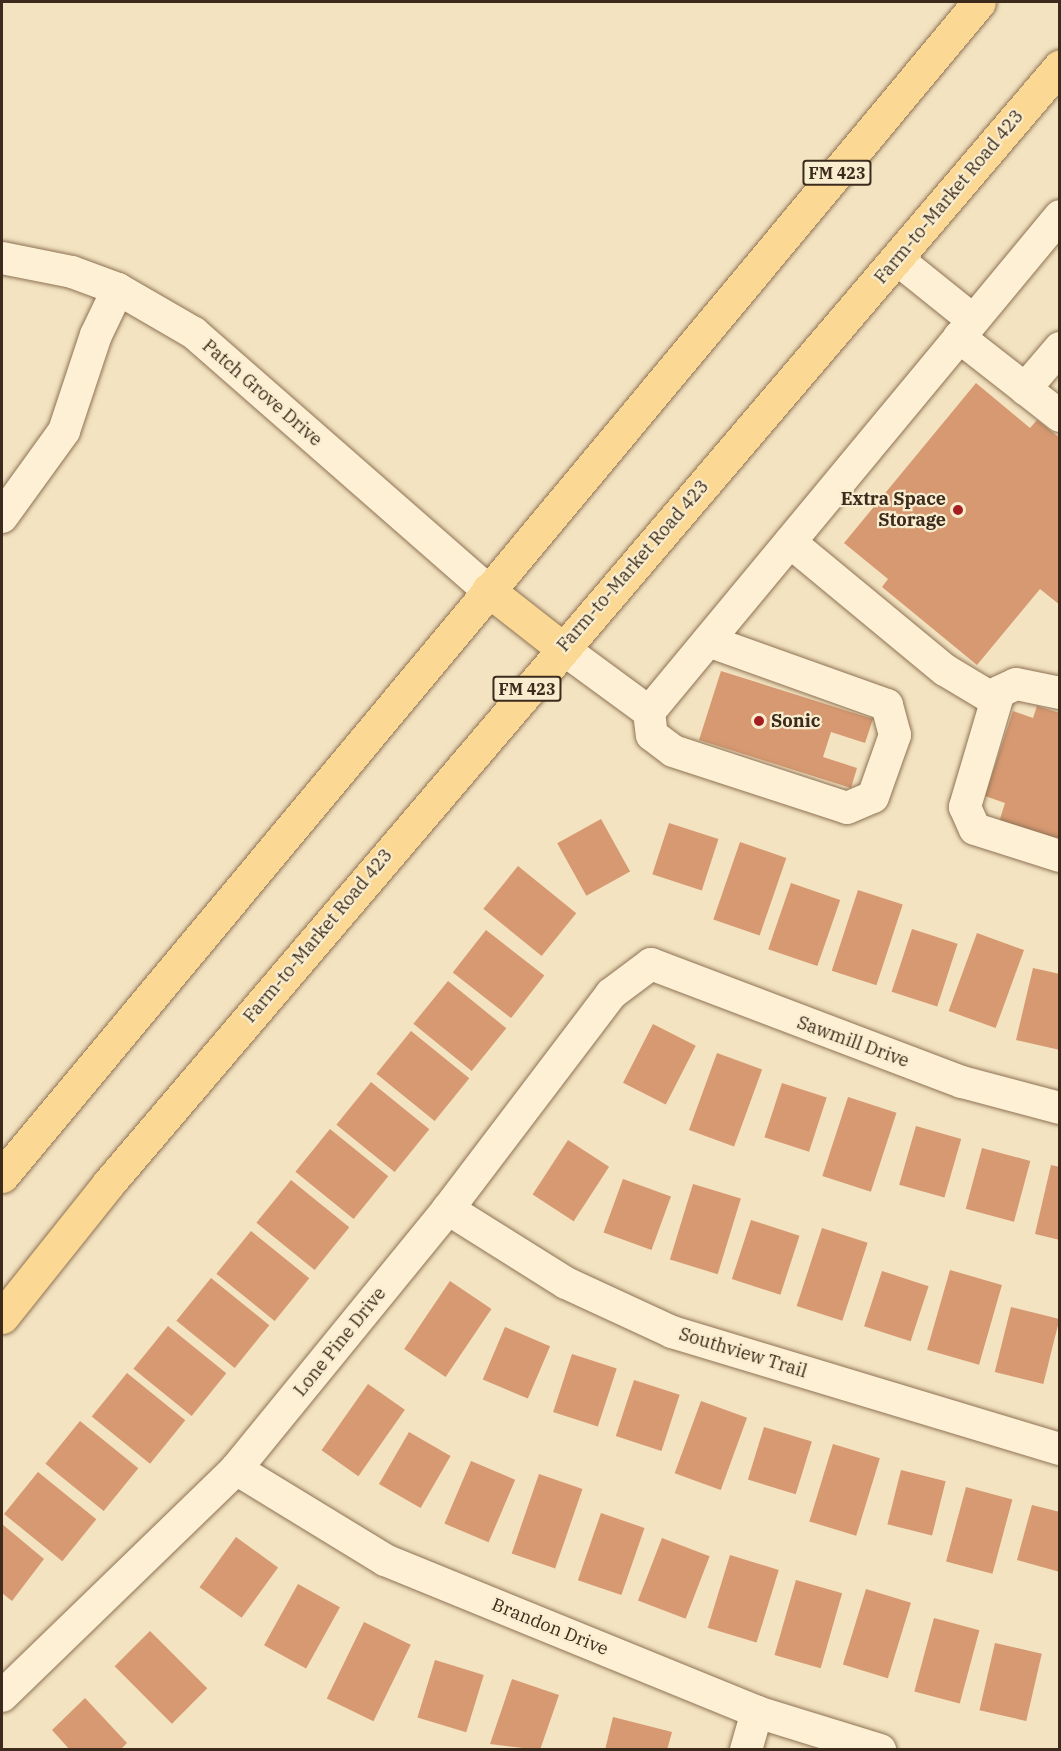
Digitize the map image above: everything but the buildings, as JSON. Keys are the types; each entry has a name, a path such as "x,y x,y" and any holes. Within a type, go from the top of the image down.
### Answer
{"main road":[{"name":"FM 423","path":"2,1176 979,2"},
{"name":"Farm-to-Market Road 423","path":"2,1317 562,648 897,259 1059,66"},
{"path":"488,590 562,648"}],"street":[{"path":"649,712 1059,216"},
{"name":"Patch Grove Drive","path":"2,258 72,272 118,289 194,333 488,590"},
{"path":"897,259 1025,388 1059,416"},
{"path":"2,517 64,431 96,336 118,289"},
{"path":"1025,388 1059,348"},
{"path":"790,542 945,670 995,700"},
{"path":"562,648 649,712 652,735 673,751 847,808 873,797 895,735 887,705 708,641"},
{"path":"1059,693 1016,684 1007,685 995,700 965,807 968,823 1059,856"},
{"name":"Sawmill Drive","path":"651,964 962,1082 1059,1108"},
{"name":"Lone Pine Drive","path":"2,1696 236,1469 448,1209 611,994 651,964"},
{"name":"Southview Trail","path":"448,1209 566,1283 672,1332 1059,1449"},
{"name":"Brandon Drive","path":"236,1469 385,1560 757,1712 880,1749"},
{"path":"746,1749 757,1712"}],"place":[{"name":"Extra Space Storage","path":"958,510"},
{"name":"Sonic","path":"759,721"}]}
